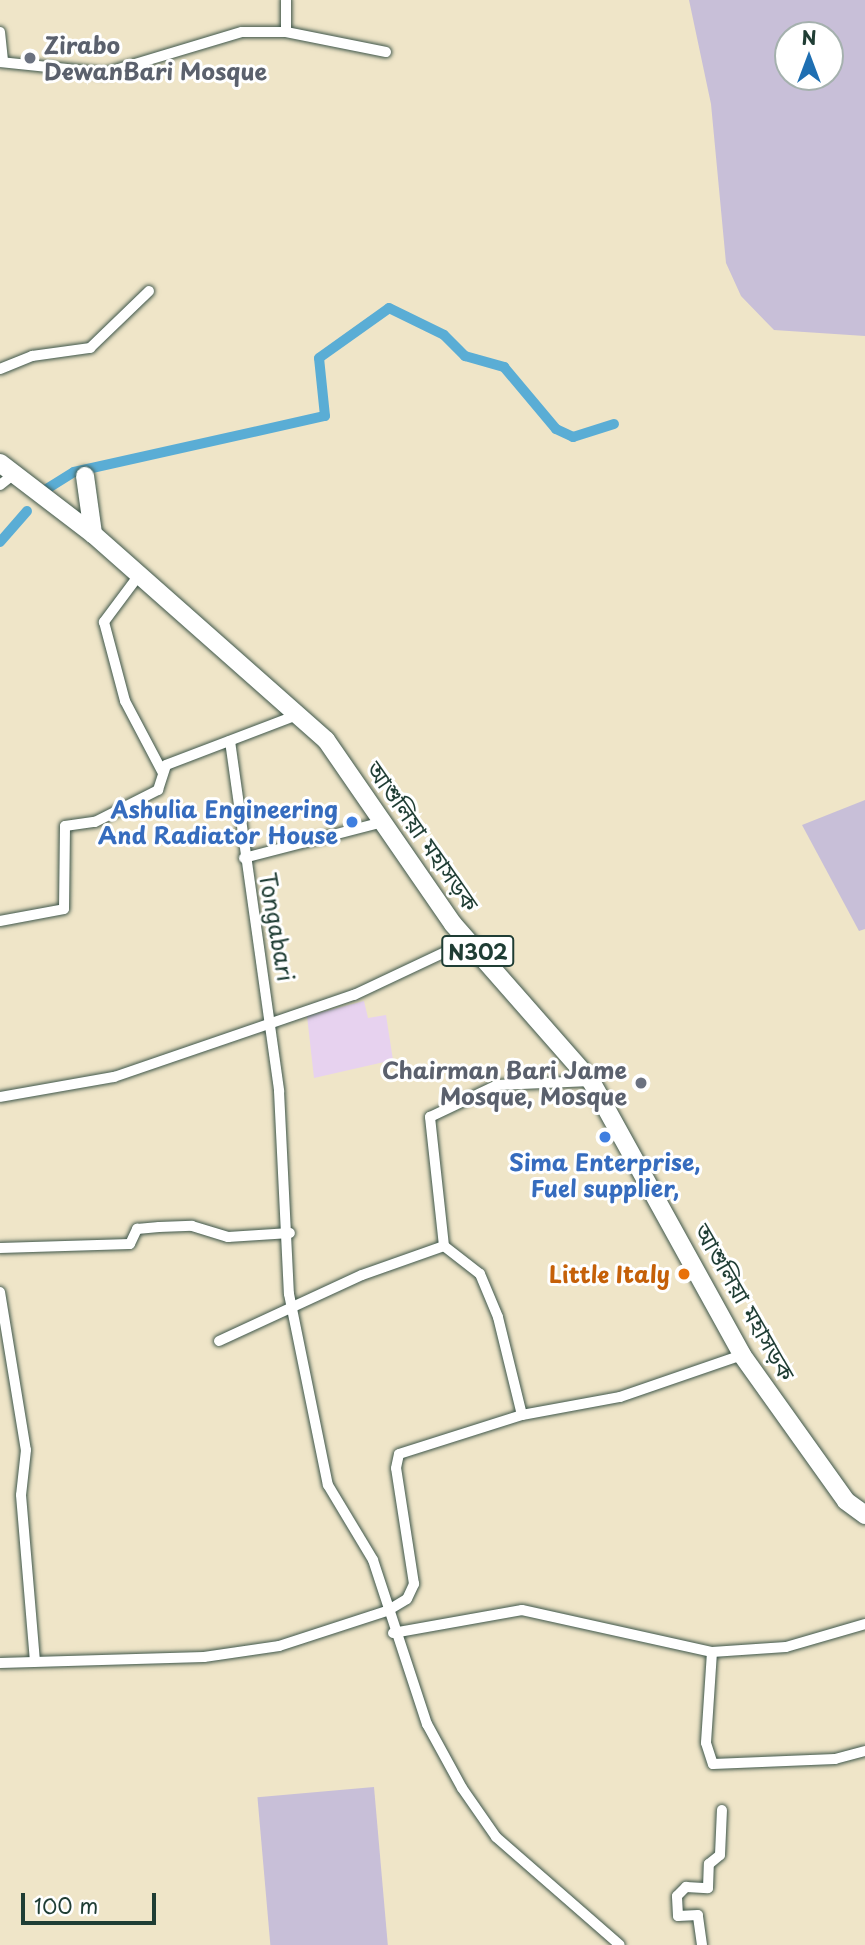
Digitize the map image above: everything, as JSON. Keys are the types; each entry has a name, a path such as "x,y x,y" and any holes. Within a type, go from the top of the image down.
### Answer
{"highway":[{"name":"আশুলিয়া মহাসড়ক","path":"5,474 93,534 326,740 468,941 591,1081 742,1355 846,1501 865,1515"},
{"path":"85,476 93,534"}],"street":[{"path":"286,0 286,32"},
{"path":"0,32 1,62 105,73 242,32 286,32 386,52"},
{"path":"0,369 32,356 90,348 149,291"},
{"path":"139,575 104,622 125,701 163,773"},
{"path":"0,921 64,909 62,828 95,822 158,790 166,765 297,715"},
{"path":"230,741 244,858"},
{"name":"Tongabari","path":"383,822 244,858 270,1021 290,1233 293,1311 328,1485 373,1560 393,1633 427,1724 496,1837 620,1945"},
{"path":"0,1097 114,1077 270,1021 354,995 468,941"},
{"path":"522,1415 498,1317 480,1274 444,1246 430,1117 497,1085 591,1081"},
{"path":"0,1248 131,1244 137,1229 159,1227 191,1226 228,1237 290,1233"},
{"path":"219,1341 293,1311 362,1275 444,1246"},
{"path":"0,1292 26,1450 21,1495 35,1661"},
{"path":"0,1663 35,1661 137,1664 204,1657 279,1646 387,1611 407,1600 414,1584 395,1459 424,1443 522,1415 620,1397 742,1355"},
{"path":"393,1633 522,1610 712,1652 786,1647 865,1623"},
{"path":"712,1652 710,1762 835,1759 865,1751"},
{"path":"702,1945 698,1915 678,1916 677,1896 686,1887 708,1888 709,1864 720,1855 722,1810"}],"shaded area":[{"path":"689,0 865,0 865,336 774,330 741,296 726,263 711,104"},
{"path":"865,800 865,929 859,931 802,825"},
{"path":"364,1001 368,1018 386,1015 393,1060 314,1078 307,1016"},
{"path":"374,1787 388,1945 270,1945 257,1797"}],"waterway":[{"path":"45,490 74,472 325,416 319,358 389,308 444,335 465,356 504,367 556,429 573,437 614,424"},
{"path":"0,542 27,511"}],"place":[{"name":"Zirabo DewanBari Mosque","path":"30,58"},
{"name":"Ashulia Engineering And Radiator House","path":"352,822"},
{"name":"Chairman Bari Jame Mosque, Mosque","path":"641,1083"},
{"name":"Sima Enterprise, Fuel supplier,","path":"605,1137"},
{"name":"Little Italy","path":"684,1274"}]}
